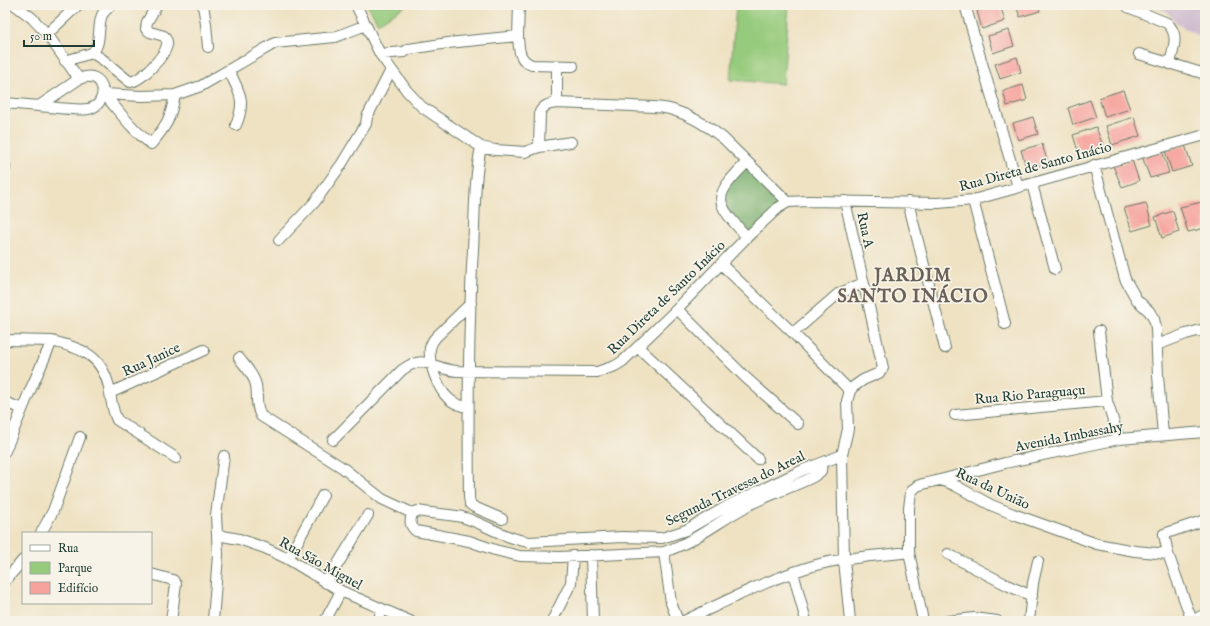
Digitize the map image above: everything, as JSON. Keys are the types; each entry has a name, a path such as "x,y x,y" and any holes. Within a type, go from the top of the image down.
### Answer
{"street":[{"path":"15,5 32,18 47,34 79,79"},
{"path":"47,34 78,5"},
{"path":"92,53 130,82 137,80 153,65 167,46 168,42 164,36 150,32 146,29 147,22 157,5"},
{"path":"203,5 208,47"},
{"path":"356,5 380,54 407,91 422,107 481,147 495,150 526,152 540,147 570,142"},
{"path":"514,5 519,5 518,36 520,54 523,60 532,65 573,66"},
{"path":"965,5 1018,188"},
{"path":"1128,6 1167,22 1172,27 1175,38 1170,64"},
{"path":"65,61 92,53 96,47 101,17 106,7"},
{"path":"104,94 142,96 175,95 201,86 275,43 335,37 366,25"},
{"path":"380,54 404,52 409,49 448,43 518,36"},
{"path":"1139,54 1205,74"},
{"path":"557,66 557,103"},
{"path":"279,240 314,203 341,166 366,124 368,116 391,70"},
{"path":"229,71 241,99 241,113 236,125"},
{"path":"39,106 79,79 86,76 91,76 98,80 104,94 127,119 132,127 151,144 164,128 171,115 175,95"},
{"path":"5,103 89,109 98,104 104,94"},
{"path":"540,147 540,112 544,106 557,103 652,107 671,110 687,115 712,129 788,202"},
{"name":"Rua Direta de Santo Inácio","path":"333,440 402,370 410,364 417,362 424,361 448,370 469,372 597,372 615,366 638,347 677,310 747,237 778,208 788,202 845,201 938,203 973,200 1205,135"},
{"path":"481,147 478,160 476,185 471,303 468,408 469,501 474,507 502,519"},
{"path":"747,162 722,191 720,199 727,215 747,237"},
{"path":"1094,165 1122,270 1137,300 1149,311 1154,319 1156,328 1163,436"},
{"path":"1032,184 1055,269"},
{"path":"973,200 1005,324"},
{"name":"Rua A","path":"845,201 883,368 882,371 863,380 850,392"},
{"path":"908,202 945,348"},
{"path":"721,264 793,333 850,392 847,401 848,429 842,455 844,560 850,621"},
{"path":"793,333 838,294 863,283"},
{"path":"468,408 459,406 447,398 442,391 431,364 430,349 436,337 471,303"},
{"path":"677,310 746,377 798,424"},
{"path":"1157,345 1201,330 1205,333"},
{"path":"1099,331 1107,401 1119,439"},
{"path":"5,340 52,341 76,347 93,357 106,377 114,414 117,420 176,458"},
{"path":"5,451 52,341"},
{"path":"638,347 758,459"},
{"name":"Rua Janice","path":"110,393 204,350"},
{"path":"238,358 252,375 256,384 257,410 261,416 343,468 378,496 412,513 411,526 416,531 470,541 511,554 539,557 573,556 664,552 678,548 692,541 746,506 813,477 821,471 822,463"},
{"name":"Rua Rio Paraguaçu","path":"955,415 1107,401"},
{"path":"5,402 22,409"},
{"name":"Avenida Imbassahy","path":"940,480 1005,463 1119,439 1205,432"},
{"path":"45,532 80,437"},
{"name":"Segunda Travessa do Areal","path":"412,513 418,511 462,517 503,535 529,542 622,537 662,538 686,530 731,504 803,470 842,455"},
{"path":"213,621 218,555 216,515 224,456"},
{"name":"Rua da União","path":"924,621 909,552 909,508 911,492 917,486 922,484 940,480 956,486 991,505 1013,514 1097,544 1135,551 1168,554"},
{"path":"288,560 323,494"},
{"path":"326,583 368,515"},
{"path":"1205,520 1164,534 1168,554 1192,621 1205,614"},
{"name":"Rua São Miguel","path":"217,535 239,539 259,545 288,560 342,592 410,621"},
{"path":"664,552 671,604 678,621"},
{"path":"684,621 766,583 815,565 909,552"},
{"path":"948,554 1009,586 1032,596"},
{"path":"591,555 593,621"},
{"path":"552,621 571,583 573,556"},
{"path":"5,581 22,561"},
{"path":"1029,621 1038,561"},
{"path":"793,572 806,621"},
{"path":"152,574 170,578 175,581 176,589 171,621"},
{"path":"326,621 342,592"},
{"path":"379,621 381,609"},
{"path":"948,621 974,618 998,621"}],"shaded area":[{"path":"1150,5 1205,5 1205,39 1179,25 1166,11"}],"green space":[{"path":"367,5 407,5 378,23"},
{"path":"736,5 789,5 783,84 730,80"},
{"path":"750,163 789,206 753,241 737,224 727,210 723,195 727,185"}],"building":[{"path":"995,5 1000,5 1005,21 982,29 977,11"},
{"path":"1016,5 1038,5 1040,11 1020,17"},
{"path":"1009,30 1014,46 993,53 988,36"},
{"path":"1017,57 1021,72 1000,79 995,64"},
{"path":"1023,85 1027,100 1007,106 1003,91"},
{"path":"1123,90 1130,109 1105,117 1099,98"},
{"path":"1090,100 1096,117 1073,125 1068,108"},
{"path":"1033,117 1038,134 1018,140 1013,123"},
{"path":"1134,117 1140,136 1112,145 1106,126"},
{"path":"1096,127 1103,146 1079,154 1073,135"},
{"path":"1042,144 1048,163 1027,170 1021,150"},
{"path":"1185,145 1192,166 1172,172 1165,151"},
{"path":"1162,151 1169,173 1150,178 1142,156"},
{"path":"1132,160 1139,181 1122,187 1113,166"},
{"path":"1202,202 1205,214 1205,228 1188,232 1180,207"},
{"path":"1146,203 1152,225 1132,231 1124,208"},
{"path":"1173,211 1179,232 1162,238 1155,217"}],"district":[{"name":"JARDIM SANTO INÁCIO","path":"913,285"}]}
